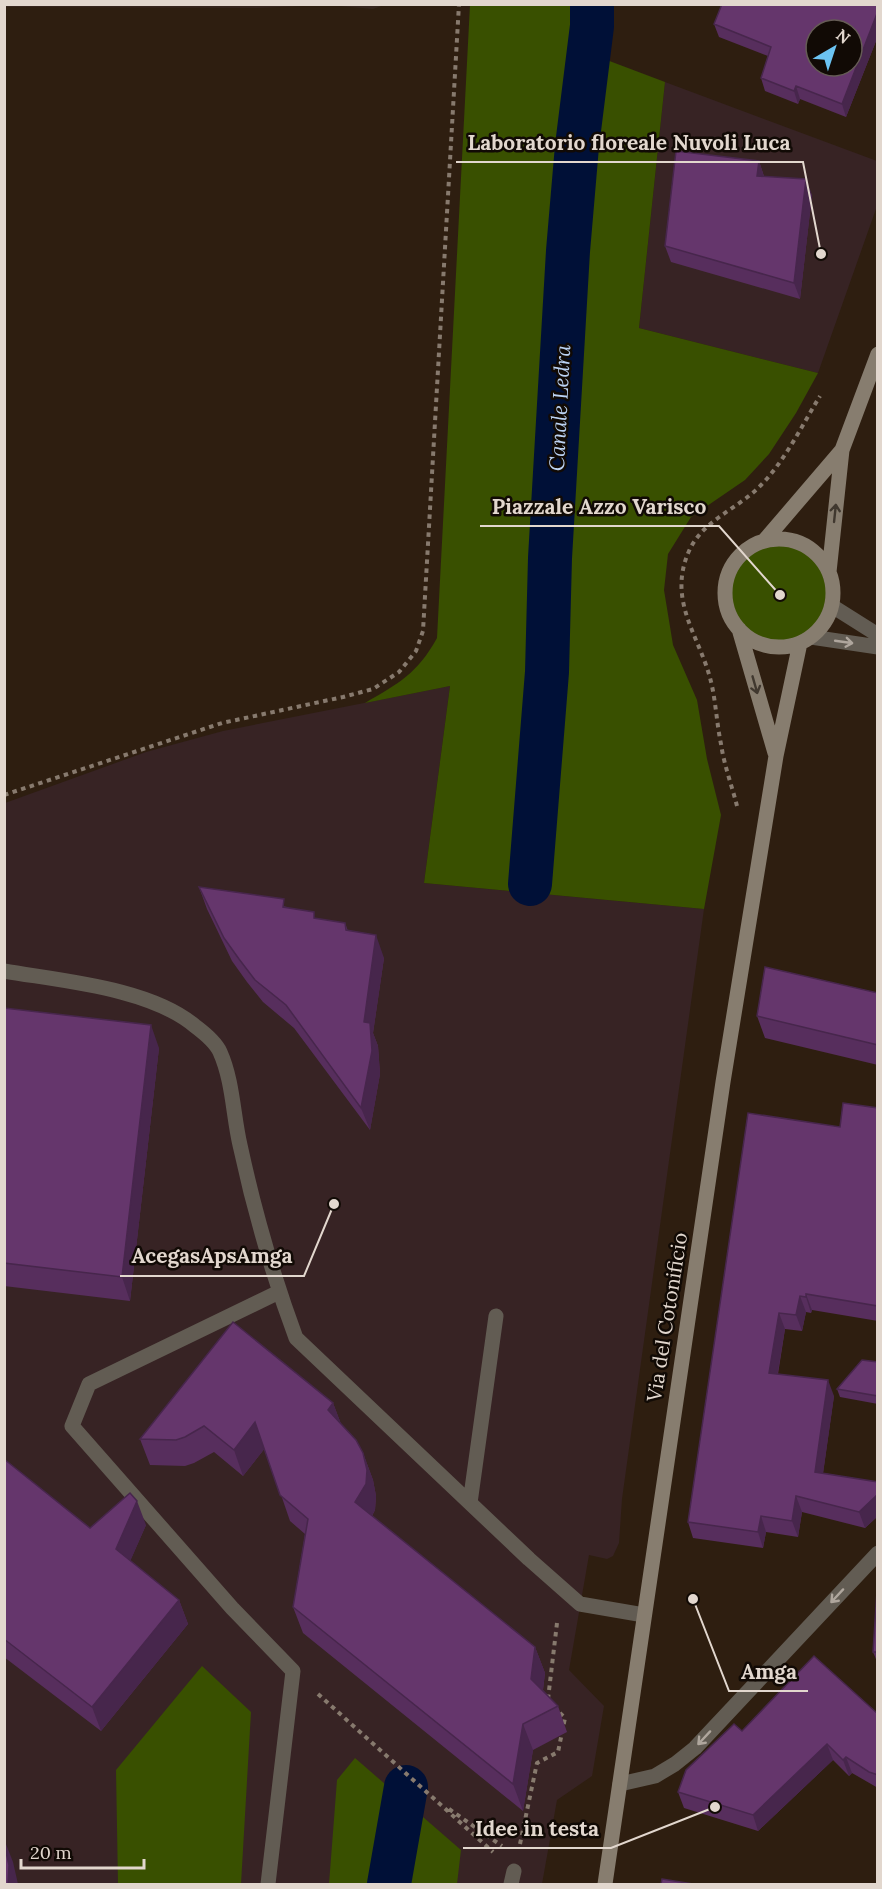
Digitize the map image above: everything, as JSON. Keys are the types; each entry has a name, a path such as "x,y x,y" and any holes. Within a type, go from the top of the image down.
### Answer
{"main road":[{"path":"829,572 842,450 878,354"},
{"path":"764,541 842,450"},
{"path":"780,538 795,541 810,548 821,558 829,572 834,589 828,618 806,640 788,647 761,644 738,629 730,616 726,601 729,571 750,547 780,538"},
{"name":"Via del Cotonificio","path":"738,629 776,756"},
{"name":"Via del Cotonificio","path":"605,1884 723,1082 776,756 806,640"}],"street":[{"path":"832,606 878,635"},
{"path":"806,640 878,647"},
{"path":"4,971 132,994 168,1009 194,1024 220,1050 231,1090 240,1145 279,1292 296,1338 580,1604 644,1615"},
{"path":"268,1884 293,1671 231,1608 72,1426 89,1384 279,1292"},
{"path":"470,1503 496,1316"},
{"path":"620,1784 655,1776 695,1748 878,1553"}],"path":[{"path":"4,795 222,723 373,689 399,672 417,651 423,632 459,4"},
{"path":"738,809 721,746 706,663 684,611 683,573 689,550 702,531 757,489 778,464 820,396"},
{"path":"548,1702 561,1587"},
{"path":"293,1671 435,1799 513,1878"},
{"path":"520,1845 537,1763 558,1752 566,1718 557,1710"},
{"path":"435,1799 508,1850"}],"shaded area":[{"path":"5,4 384,5 373,9 328,5 257,8 5,7"},
{"path":"665,82 877,161 877,206 818,373 639,328"},
{"path":"450,686 424,883 704,909 622,1499 619,1543 613,1556 607,1559 589,1555 569,1670 604,1706 592,1776 557,1800 542,1884 5,1884 5,803 146,752 223,731"}],"green space":[{"path":"470,5 579,5 575,48 665,82 639,328 818,373 796,413 769,454 745,480 691,517 668,554 664,590 673,645 697,700 707,759 721,815 704,909 424,883 450,686 365,703 406,677 422,661 437,638"},
{"path":"779,539 800,543 817,555 829,572 833,593 829,614 817,631 800,643 779,647 758,643 741,631 729,614 725,593 729,572 741,555 758,543"},
{"path":"202,1666 251,1712 241,1884 118,1884 116,1770"},
{"path":"355,1758 461,1850 457,1884 329,1884 337,1780"}],"building":[{"path":"722,4 878,4 878,11 864,47 864,18 804,18 804,78 852,78 842,104 796,86 794,91 761,78 771,47 714,24"},
{"path":"676,151 759,161 757,176 806,179 794,283 665,246"},
{"path":"199,887 284,899 283,907 314,912 314,918 345,923 346,930 376,935 364,1022 370,1023 372,1051 361,1108 286,1005 255,980 239,959 224,938"},
{"path":"765,967 878,993 878,1045 757,1016"},
{"path":"4,1008 151,1025 122,1277 4,1263"},
{"path":"843,1103 878,1108 878,1306 806,1294 806,1297 800,1296 796,1315 779,1313 769,1373 828,1380 815,1472 878,1482 878,1494 859,1512 796,1496 792,1521 761,1516 758,1532 688,1522 748,1113 840,1127"},
{"path":"233,1322 333,1403 328,1410 356,1440 363,1453 367,1470 366,1484 355,1502 535,1647 531,1679 558,1706 523,1724 513,1784 293,1607 308,1519 280,1495 255,1422 234,1450 204,1426 176,1440 140,1439"},
{"path":"862,1360 878,1362 878,1396 837,1389"},
{"path":"4,1459 90,1528 130,1493 137,1501 116,1549 179,1600 92,1707 4,1639"},
{"path":"878,1576 878,1652 873,1652"},
{"path":"814,1656 878,1714 878,1775 846,1757 843,1760 827,1744 753,1815 678,1792 686,1770 734,1724 742,1731"},
{"path":"4,1843 9,1865 8,1884 4,1884"},
{"path":"662,1879 693,1884 661,1884"}],"waterway":[{"name":"Canale Ledra","path":"530,884 547,672 550,558 568,251 577,146 592,26 592,4"},
{"name":"Canale Ledra","path":"389,1884 406,1787"}],"place":[{"name":"Laboratorio floreale Nuvoli Luca","path":"821,254"},
{"name":"Piazzale Azzo Varisco","path":"780,595"},
{"name":"AcegasApsAmga","path":"334,1204"},
{"name":"Amga","path":"693,1599"},
{"name":"Idee in testa","path":"715,1807"}]}
